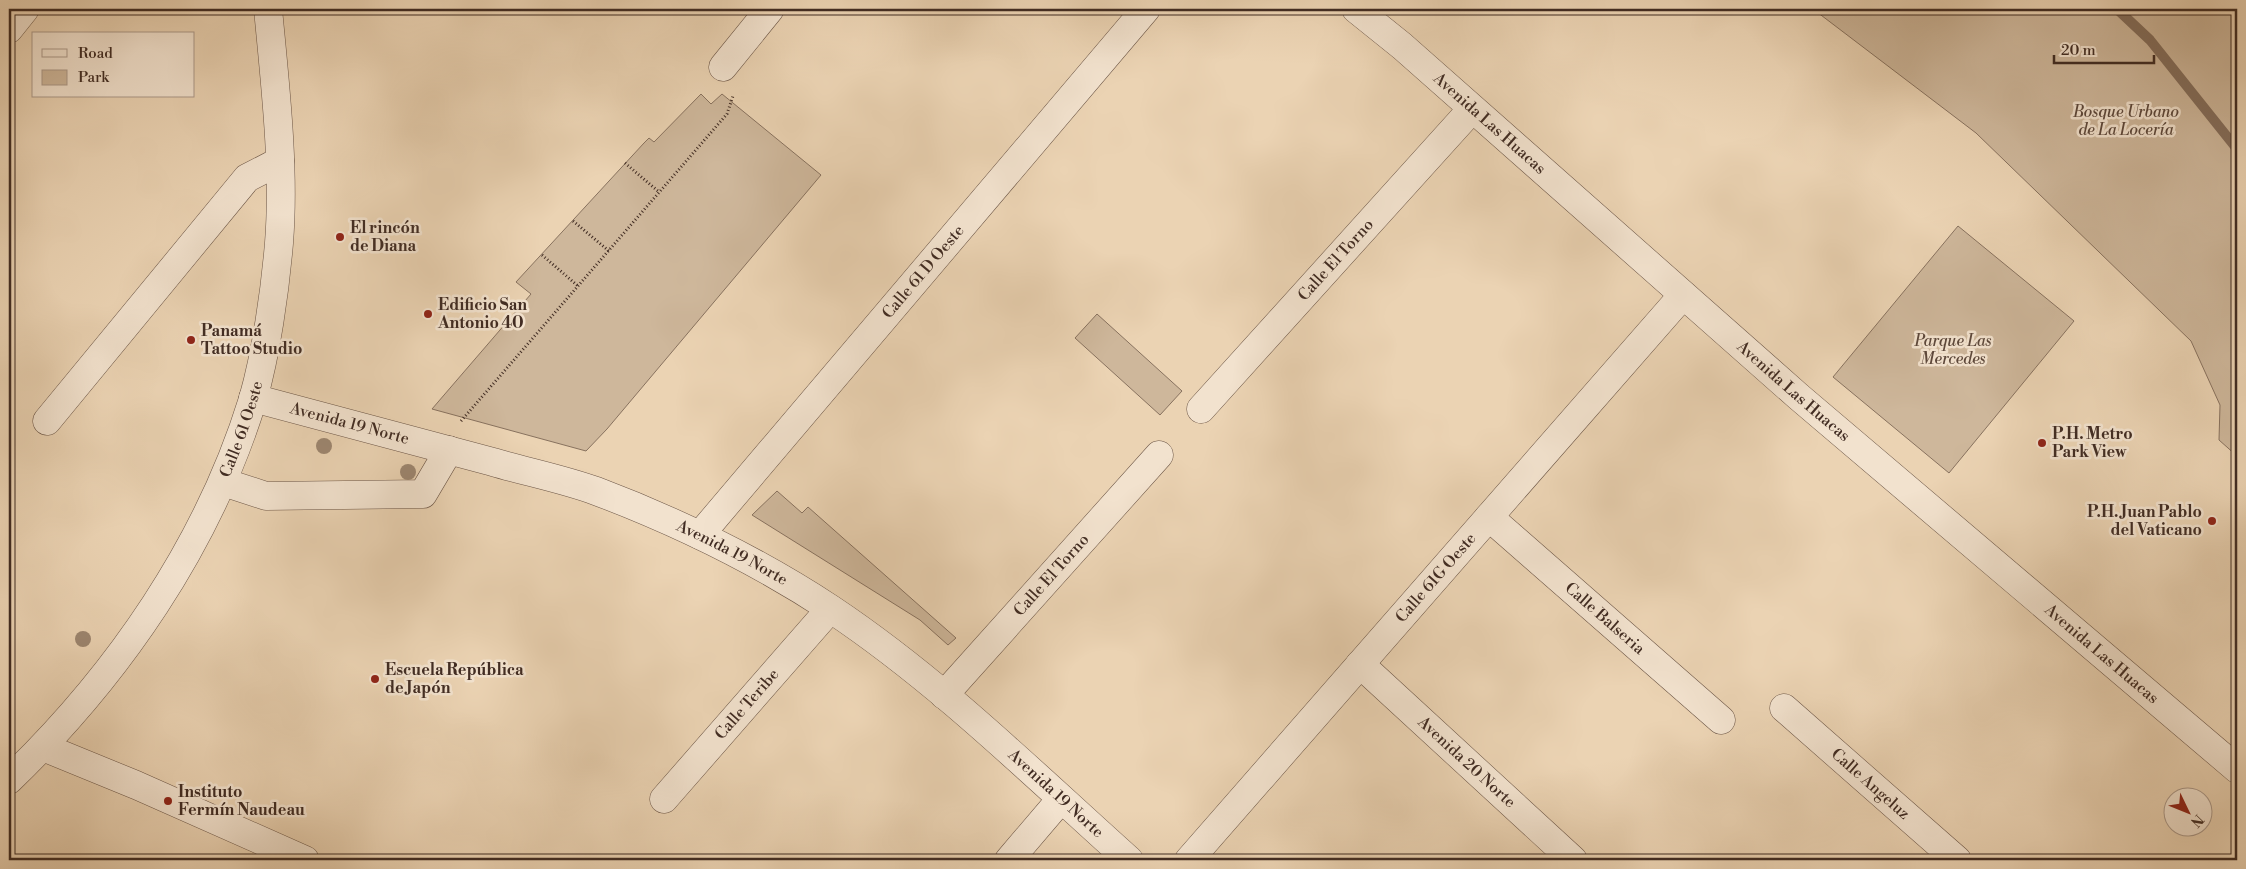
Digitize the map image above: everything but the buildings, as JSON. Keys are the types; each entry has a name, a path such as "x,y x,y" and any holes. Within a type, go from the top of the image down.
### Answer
{"street":[{"path":"9,29 25,9"},
{"name":"Calle 61 Oeste","path":"9,780 43,747 93,690 180,567 222,482 253,398 266,339 279,242 280,161 268,9"},
{"path":"729,78 770,9"},
{"name":"Calle 61 D Oeste","path":"700,535 1146,9"},
{"name":"Avenida Las Huacas","path":"1356,9 1402,46 1799,398 2237,769"},
{"name":"Calle El Torno","path":"1201,409 1472,109"},
{"path":"47,421 247,178 280,161"},
{"name":"Calle 61G Oeste","path":"1189,860 1683,295"},
{"name":"Avenida 19 Norte","path":"253,398 594,491 700,535 767,570 830,608 889,649 944,694 1129,860"},
{"path":"222,482 266,496 423,494 449,450"},
{"name":"Calle El Torno","path":"944,694 1159,455"},
{"name":"Calle Balseria","path":"1489,517 1721,720"},
{"name":"Calle Teribe","path":"664,799 830,608"},
{"name":"Avenida 20 Norte","path":"1360,664 1573,860"},
{"name":"Calle Angeluz","path":"1784,708 1957,860"},
{"path":"43,747 136,785 305,860"},
{"path":"1009,860 1061,799"}],"path":[{"path":"460,422 727,114 729,78"},
{"path":"625,163 660,192"},
{"path":"573,221 609,251"},
{"path":"542,255 578,286"}],"green space":[{"name":"Bosque Urbano de La Locería","path":"1813,9 2237,9 2237,456 2219,440 2220,405 2191,341 1976,133"},
{"path":"701,94 711,104 722,94 821,175 607,429 586,451 432,409 531,294 516,282 644,143 649,138 654,142"},
{"name":"Parque Las Mercedes","path":"1958,226 2074,321 1949,473 1833,377"},
{"path":"1097,314 1182,391 1160,415 1075,338"},
{"path":"777,491 802,513 808,507 956,638 948,645 920,620 752,515"}],"waterway":[{"path":"2117,9 2150,40 2237,149"}],"place":[{"name":"El rincón de Diana","path":"340,237"},
{"name":"Edificio San Antonio 40","path":"428,314"},
{"name":"Panamá Tattoo Studio","path":"191,340"},
{"name":"P.H. Metro Park View","path":"2042,443"},
{"name":"P.H. Juan Pablo del Vaticano","path":"2212,521"},
{"name":"Escuela República de Japón","path":"375,679"},
{"name":"Instituto Fermín Naudeau","path":"168,801"}]}
